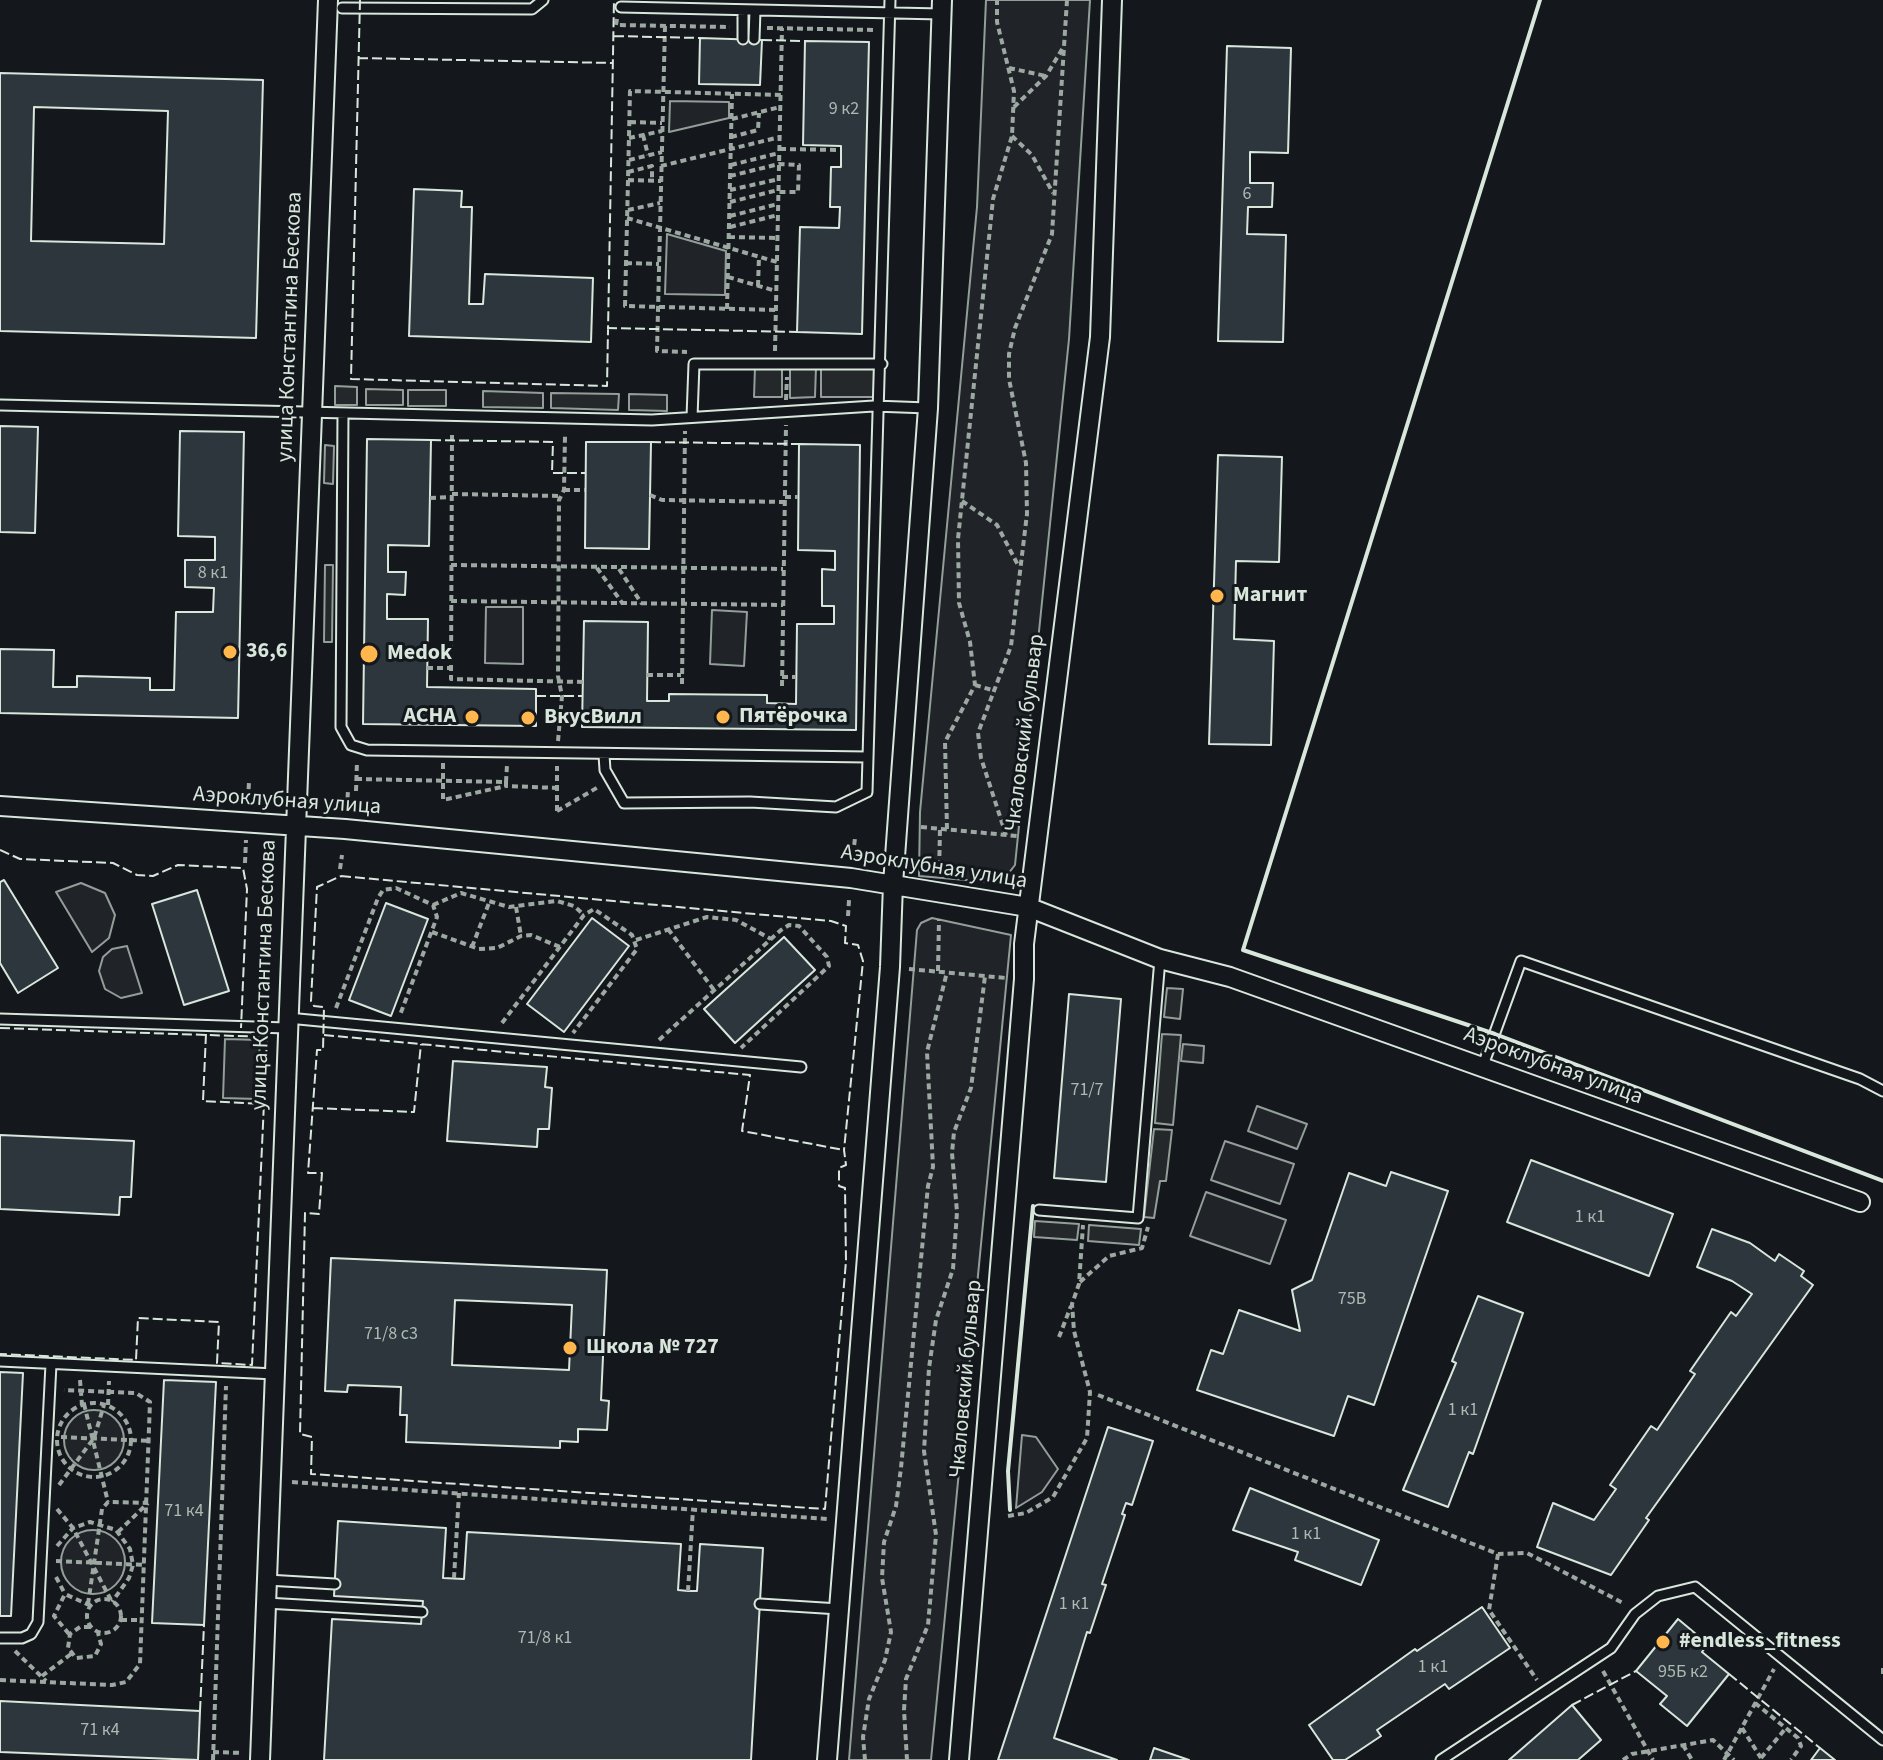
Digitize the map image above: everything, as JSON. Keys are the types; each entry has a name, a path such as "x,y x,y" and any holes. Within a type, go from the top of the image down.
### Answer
{"street":[{"name":"Чкаловский бульвар","path":"959,1760 1028,907 1100,337 1112,0"},
{"name":"улица Константина Бескова","path":"252,1757 266,1603 311,412 335,4"},
{"path":"827,1760 890,967 893,884 928,408 941,7"},
{"name":"Аэроклубная улица","path":"0,806 345,829 893,884 1028,907 1160,959 1230,977 1860,1202"}],"lane":[{"path":"335,4 532,9 543,0"},
{"path":"604,755 606,782 624,803 750,802 836,807 867,792 882,364 890,0"},
{"path":"621,7 890,13 941,7"},
{"path":"743,10 743,39"},
{"path":"754,39 755,10"},
{"path":"692,417 694,364 882,364"},
{"path":"0,405 652,420 879,407 928,408"},
{"path":"343,413 341,727 351,745 357,748 604,755 867,757"},
{"path":"1039,1210 1138,1218 1160,959"},
{"path":"1482,1068 1521,961 1860,1079 1883,1091"},
{"path":"0,1019 331,1022 801,1067"},
{"path":"0,1361 275,1374"},
{"path":"0,1638 22,1638 31,1634 38,1622 44,1495 52,1436 51,1364"},
{"path":"267,1580 335,1584"},
{"path":"1441,1760 1611,1648 1638,1611 1658,1596 1695,1587 1883,1740"},
{"path":"266,1603 422,1612"},
{"path":"760,1604 839,1609"}],"path":[{"path":"939,879 944,829 945,742 975,685 970,642 959,603 958,539 993,199 1012,136 1013,107 1008,67 997,22 997,0"},
{"path":"1006,835 981,758 978,733 1011,646 1029,487 1009,379 1009,354 1015,328 1052,234 1067,0"},
{"path":"665,26 657,351 687,352"},
{"path":"774,354 782,28"},
{"path":"1013,107 1046,76 1065,44"},
{"path":"1008,67 1046,76"},
{"path":"775,310 625,306 630,91 781,95"},
{"path":"727,309 732,94"},
{"path":"731,119 780,107"},
{"path":"731,137 758,130 759,112"},
{"path":"630,122 662,123"},
{"path":"629,139 662,131"},
{"path":"643,135 648,155"},
{"path":"1012,136 1032,155 1054,195"},
{"path":"661,166 780,137"},
{"path":"730,165 779,151 838,150"},
{"path":"629,160 662,152"},
{"path":"752,160 755,170"},
{"path":"729,202 778,191 798,192 799,165 779,164 730,176"},
{"path":"628,172 652,166 652,181"},
{"path":"730,191 779,179"},
{"path":"628,180 661,181"},
{"path":"749,186 752,196"},
{"path":"628,210 660,203"},
{"path":"729,216 778,204"},
{"path":"742,213 745,223"},
{"path":"729,227 778,215"},
{"path":"627,218 777,262"},
{"path":"729,237 777,238"},
{"path":"758,286 759,256"},
{"path":"626,263 659,264"},
{"path":"728,277 776,291"},
{"path":"452,435 451,679 583,682"},
{"path":"565,436 559,568 558,676 562,683 562,729 557,753 557,811 606,782 597,773"},
{"path":"682,684 685,438"},
{"path":"782,686 785,439"},
{"path":"564,490 585,490"},
{"path":"430,498 451,495 561,496"},
{"path":"650,495 662,500 684,501 784,500 798,497"},
{"path":"962,501 997,525 1020,569"},
{"path":"451,565 783,569"},
{"path":"597,568 623,604"},
{"path":"618,568 642,604"},
{"path":"451,601 783,605"},
{"path":"427,668 452,668"},
{"path":"647,675 682,675"},
{"path":"782,677 796,677"},
{"path":"975,685 992,690"},
{"path":"356,791 357,748"},
{"path":"557,766 572,766"},
{"path":"356,779 506,782 506,786"},
{"path":"248,799 249,782"},
{"path":"443,783 443,800 506,786 558,788"},
{"path":"347,808 348,790"},
{"path":"921,827 1017,836"},
{"path":"853,855 855,838"},
{"path":"245,863 246,840"},
{"path":"340,869 342,855"},
{"path":"331,1022 383,890 396,888 433,905 437,917 395,1029"},
{"path":"433,905 461,893 489,903 516,907 557,901 574,906 584,915"},
{"path":"848,916 849,900"},
{"path":"472,947 489,903"},
{"path":"516,907 521,936"},
{"path":"491,1038 584,915 590,910 599,910 636,940 637,949 565,1045"},
{"path":"636,940 707,917 736,920 771,939"},
{"path":"938,971 939,919"},
{"path":"645,1052 771,939 789,925 799,926 827,957 829,966 728,1060"},
{"path":"668,929 684,945 693,967 714,990"},
{"path":"432,932 472,947 497,948 521,936 540,937 560,947"},
{"path":"909,969 1008,978"},
{"path":"865,1760 863,1737 869,1699 885,1660 891,1632 882,1578 884,1542 898,1493 928,1186 933,1167 927,1052 947,972"},
{"path":"907,1760 906,1679 928,1625 935,1547 924,1451 929,1368 936,1320 953,1269 957,1212 953,1142 971,1088 985,976"},
{"path":"1059,1337 1079,1284 1084,1214"},
{"path":"1079,1284 1109,1256 1142,1248 1148,1226 1138,1218"},
{"path":"1008,1516 1026,1513 1053,1497 1087,1438 1090,1392 1074,1331 1072,1304"},
{"path":"71,1654 83,1660 95,1656 101,1644 88,1617 98,1522 108,1502 99,1477 94,1438 80,1391 81,1365"},
{"path":"70,1634 80,1627 115,1630 121,1620 120,1609 112,1602 73,1528 44,1495 73,1469 94,1438 109,1392 110,1366"},
{"path":"213,1760 227,1372"},
{"path":"0,1680 112,1685 126,1682 140,1664 151,1441 150,1402 136,1393 49,1389"},
{"path":"1098,1395 1498,1554 1527,1553 1638,1611"},
{"path":"83,1405 106,1405 124,1417 131,1440 122,1463 99,1477 73,1469 62,1457 52,1436 65,1417 83,1405"},
{"path":"52,1436 151,1441"},
{"path":"292,1482 828,1519"},
{"path":"454,1578 459,1493"},
{"path":"108,1502 148,1503"},
{"path":"118,1532 148,1503"},
{"path":"688,1591 693,1509"},
{"path":"98,1522 118,1532 130,1549 133,1565 129,1578 112,1602 101,1600 90,1605 65,1594 51,1561 62,1538 73,1528 98,1522"},
{"path":"1498,1554 1489,1610 1545,1691"},
{"path":"51,1561 145,1565"},
{"path":"65,1594 54,1616 70,1634 71,1654"},
{"path":"121,1620 142,1620"},
{"path":"10,1648 48,1682"},
{"path":"42,1676 71,1654"},
{"path":"1724,1760 1781,1657"},
{"path":"1883,1668 1883,1674"},
{"path":"1611,1685 1653,1760"},
{"path":"1755,1703 1801,1742 1791,1760"},
{"path":"1742,1728 1761,1759 1786,1728"},
{"path":"1623,1760 1648,1751 1713,1740 1734,1760"},
{"path":"1683,1745 1692,1760"},
{"path":"213,1752 252,1757"}],"shaded area":[{"path":"986,0 1090,0 1069,339 1015,865 1001,883 919,876 920,812 977,207"},
{"path":"670,101 729,102 729,118 669,132"},
{"path":"667,234 726,251 725,295 665,294"},
{"path":"755,367 782,367 782,397 754,397"},
{"path":"790,367 816,367 815,397 790,398"},
{"path":"821,367 874,367 874,397 821,397"},
{"path":"335,386 357,387 357,405 335,405"},
{"path":"366,389 403,390 403,405 366,405"},
{"path":"408,390 446,390 446,406 408,406"},
{"path":"483,391 543,393 543,408 483,407"},
{"path":"551,393 619,394 618,410 551,408"},
{"path":"629,394 667,395 667,411 629,410"},
{"path":"325,445 334,446 333,484 324,483"},
{"path":"325,565 333,565 332,642 324,642"},
{"path":"486,607 523,607 523,664 485,663"},
{"path":"712,610 747,612 744,666 710,664"},
{"path":"81,883 105,893 115,915 109,938 92,952 56,892"},
{"path":"932,918 1011,935 931,1760 849,1760 917,930 921,923"},
{"path":"127,946 142,993 121,998 105,989 99,971 103,957 112,949"},
{"path":"1167,988 1183,989 1180,1019 1164,1017"},
{"path":"1162,1034 1181,1035 1173,1125 1155,1123"},
{"path":"225,1039 260,1040 257,1099 223,1098"},
{"path":"1183,1044 1204,1046 1203,1063 1181,1061"},
{"path":"1257,1106 1307,1124 1297,1149 1248,1131"},
{"path":"1154,1129 1172,1130 1166,1181 1160,1181 1154,1218 1144,1217"},
{"path":"1225,1141 1294,1164 1280,1204 1211,1180"},
{"path":"1206,1192 1286,1220 1270,1264 1190,1236"},
{"path":"1035,1221 1079,1224 1077,1240 1034,1237"},
{"path":"1089,1225 1141,1229 1139,1245 1088,1241"},
{"path":"94,1410 115,1419 124,1440 115,1461 94,1470 73,1461 64,1440 73,1419"},
{"path":"1022,1435 1036,1437 1058,1469 1042,1492 1016,1508"},
{"path":"93,1530 105,1532 116,1539 123,1550 123,1574 116,1585 105,1592 93,1594 81,1592 70,1585 63,1574 61,1562 63,1550 70,1539 81,1532"}],"building":[{"path":"700,38 762,40 760,85 699,84"},
{"path":"805,41 869,42 862,334 797,332 800,227 839,228 840,207 830,207 831,167 841,167 841,146 803,145"},
{"path":"1227,46 1291,48 1288,153 1250,152 1250,183 1273,183 1272,207 1248,207 1247,234 1286,235 1283,342 1218,341"},
{"path":"0,73 263,80 256,338 0,331","holes":["34,107 168,111 164,244 31,241"]},
{"path":"414,189 462,191 461,207 472,207 469,304 483,304 485,274 593,278 591,342 409,336"},
{"path":"0,426 38,427 35,533 0,532"},
{"path":"180,431 244,432 238,718 0,713 0,649 54,650 53,687 77,687 77,676 150,678 150,690 174,690 176,612 213,612 214,588 185,587 185,560 215,560 215,537 178,536"},
{"path":"367,439 431,440 429,546 388,545 388,572 406,572 405,595 387,594 387,619 428,619 427,687 536,689 536,726 363,724"},
{"path":"586,442 651,442 649,549 585,548"},
{"path":"799,444 860,445 856,730 582,727 584,621 648,622 647,701 669,701 669,694 767,695 767,703 796,704 797,624 834,624 834,606 822,606 822,569 835,570 835,551 798,550"},
{"path":"1218,455 1282,457 1279,562 1236,561 1234,639 1274,641 1271,745 1209,744"},
{"path":"4,880 58,968 18,993 0,963 0,882"},
{"path":"197,890 229,991 184,1005 152,904"},
{"path":"386,903 428,919 391,1016 349,1000"},
{"path":"592,918 629,946 564,1032 527,1004"},
{"path":"784,937 815,970 735,1043 704,1009"},
{"path":"1069,994 1121,999 1106,1182 1054,1178"},
{"path":"453,1061 547,1067 545,1087 552,1088 549,1129 538,1129 537,1147 447,1141"},
{"path":"0,1135 134,1141 131,1197 120,1197 119,1215 0,1209"},
{"path":"1531,1160 1673,1214 1649,1276 1507,1222"},
{"path":"1391,1172 1448,1191 1374,1405 1348,1396 1334,1436 1197,1390 1211,1350 1223,1354 1239,1310 1300,1331 1292,1290 1312,1280 1349,1173 1386,1186"},
{"path":"1712,1229 1750,1243 1775,1261 1779,1254 1804,1271 1801,1276 1813,1285 1646,1518 1649,1520 1611,1575 1537,1547 1553,1503 1594,1520 1616,1489 1610,1485 1651,1426 1657,1430 1695,1374 1690,1371 1731,1312 1736,1316 1752,1294 1732,1281 1697,1267"},
{"path":"331,1258 607,1270 601,1400 609,1401 607,1430 578,1429 578,1442 560,1441 560,1448 406,1442 407,1415 400,1415 401,1387 348,1385 347,1392 325,1391","holes":["455,1300 572,1305 569,1370 452,1365"]},
{"path":"1478,1296 1523,1313 1473,1454 1469,1452 1448,1507 1403,1490 1456,1363 1452,1361"},
{"path":"0,1372 23,1373 11,1616 0,1616"},
{"path":"164,1380 216,1382 204,1625 152,1623"},
{"path":"1108,1427 1153,1441 1132,1505 1126,1503 1122,1514 1125,1515 1102,1584 1106,1585 1090,1633 1087,1632 1054,1738 1117,1760 998,1760"},
{"path":"1250,1488 1379,1540 1361,1585 1295,1560 1298,1552 1233,1530"},
{"path":"338,1521 446,1528 443,1578 464,1579 467,1532 681,1544 678,1590 688,1591 697,1591 700,1544 763,1548 751,1760 324,1760 332,1619 421,1624 423,1601 334,1596"},
{"path":"1482,1607 1510,1648 1449,1689 1445,1684 1377,1730 1381,1736 1345,1760 1333,1760 1309,1725 1415,1649 1417,1651"},
{"path":"1678,1619 1708,1644 1702,1652 1729,1674 1687,1726 1660,1704 1667,1696 1636,1671"},
{"path":"0,1701 200,1711 198,1760 0,1752"},
{"path":"1572,1705 1601,1740 1578,1760 1509,1760"},
{"path":"1154,1748 1189,1760 1150,1760"},
{"path":"1820,1748 1835,1760 1811,1760"}],"fence":[{"path":"360,0 351,379 607,386 614,0"},
{"path":"614,36 700,38"},
{"path":"762,40 805,41"},
{"path":"358,58 613,63"},
{"path":"607,328 797,332"},
{"path":"431,440 553,442 552,473 586,473"},
{"path":"651,442 799,444"},
{"path":"536,696 583,696"},
{"path":"0,850 20,859 113,863 137,875 153,876 178,865 243,868 247,889 241,1028"},
{"path":"341,876 831,921 846,926 845,943 858,945 863,961 844,1150 846,1165 839,1168 839,1186 845,1188 846,1261 825,1509 311,1474 312,1437 300,1434 305,1213 319,1214 322,1173 308,1173 317,1050 323,1050 324,1007 314,1006 311,1001 317,887 341,876"},
{"path":"0,1028 267,1037 252,1365 217,1363 219,1322 138,1318 136,1360 0,1354"},
{"path":"206,1034 203,1101 264,1104"},
{"path":"324,1035 750,1075 742,1131 844,1150"},
{"path":"313,1108 414,1112 421,1044"},
{"path":"200,1711 204,1625"},
{"path":"1572,1705 1636,1671"},
{"path":"1729,1674 1820,1748"}],"wall":[{"path":"1540,0 1243,950 1495,1034 1883,1181"},
{"path":"1010,1510 1008,1471 1033,1206"}],"place":[{"name":"Магнит","path":"1217,596"},
{"name":"36,6","path":"230,652"},
{"name":"Medok","path":"369,654"},
{"name":"АСНА","path":"472,717"},
{"name":"Пятёрочка","path":"723,717"},
{"name":"ВкусВилл","path":"528,718"},
{"name":"Школа № 727","path":"570,1348"},
{"name":"#endless_fitness","path":"1663,1642"}]}
